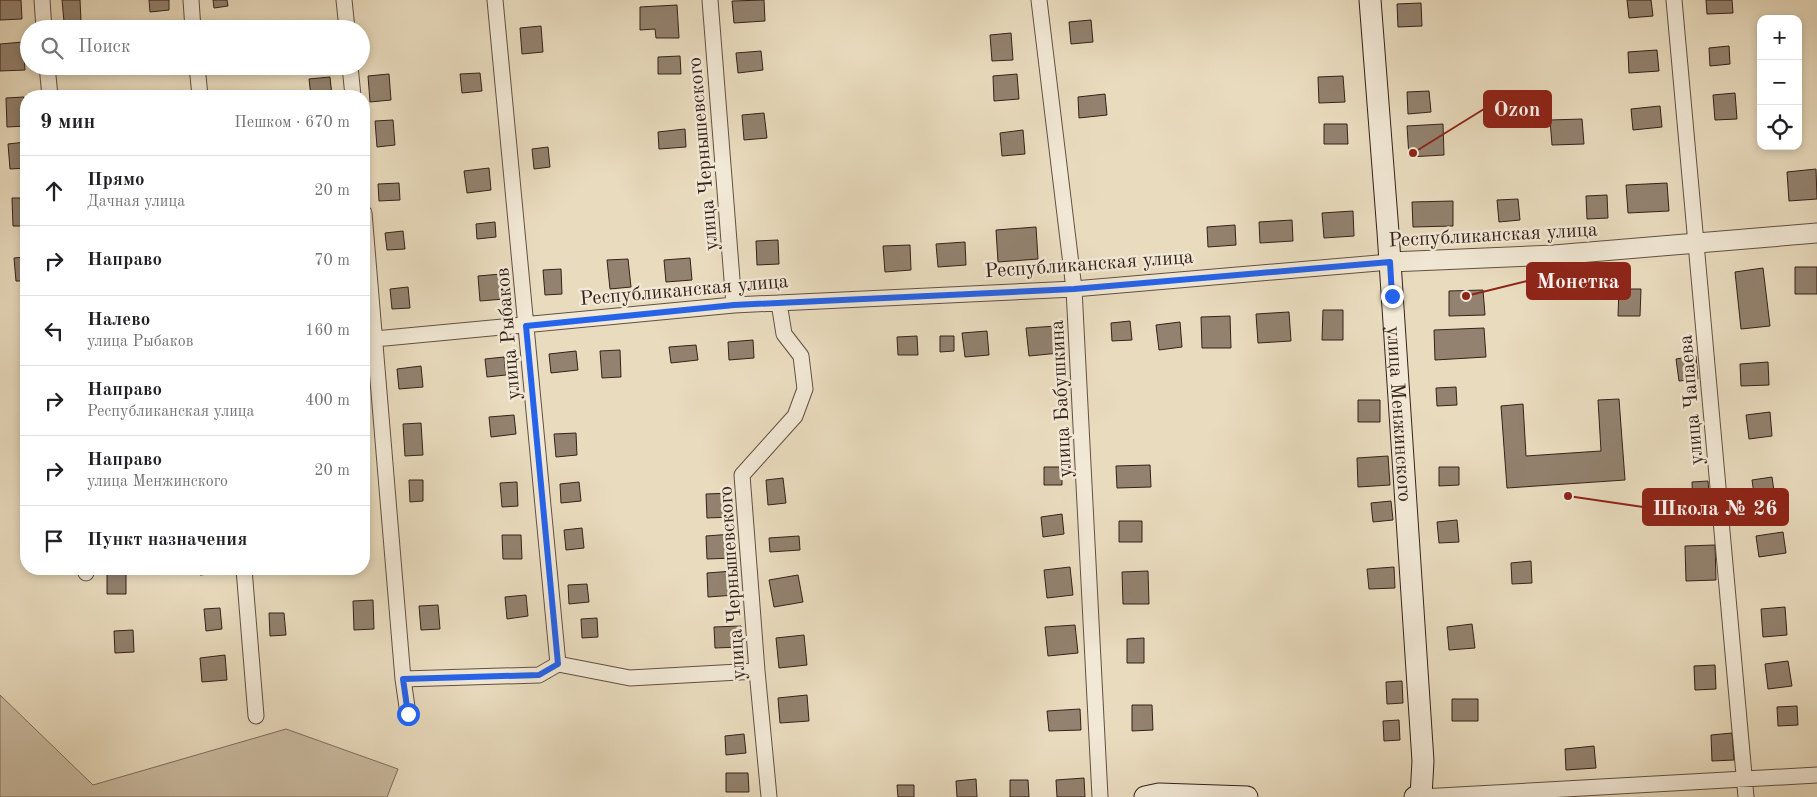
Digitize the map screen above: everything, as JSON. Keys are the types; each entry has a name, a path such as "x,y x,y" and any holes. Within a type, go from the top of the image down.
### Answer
{"main road":[{"name":"улица Менжинского","path":"1370,0 1390,262 1423,761 1419,797"},
{"path":"1145,797 1159,794 1248,797"}],"street":[{"path":"42,0 43,20"},
{"path":"191,0 193,20"},
{"path":"344,0 346,20"},
{"name":"улица Рыбаков","path":"495,0 558,664"},
{"name":"улица Чернышевского","path":"710,0 734,305"},
{"name":"улица Бабушкина","path":"1039,0 1074,289 1100,797"},
{"name":"улица Чапаева","path":"1674,0 1746,797"},
{"path":"49,75 50,90"},
{"path":"198,75 199,90"},
{"path":"351,75 352,90"},
{"name":"Республиканская улица","path":"370,339 526,326 734,305 1074,289 1390,262 1554,255 1817,233"},
{"name":"улица Чернышевского","path":"769,797 742,475 795,416 805,389 801,356 784,334 779,303"},
{"path":"370,349 408,714"},
{"path":"244,575 256,716"},
{"path":"403,679 539,675 558,664 630,678 757,671"},
{"path":"1419,797 1817,775"}],"shaded area":[{"path":"0,695 93,785 286,729 398,769 387,797 0,797"}],"building":[{"path":"0,0 21,0 22,19 0,20"},
{"path":"62,0 80,0 81,20 64,20"},
{"path":"149,0 169,0 169,10 150,12"},
{"path":"213,0 227,0 228,6 214,8"},
{"path":"764,0 765,21 734,23 732,1"},
{"path":"1627,0 1651,0 1653,16 1629,18"},
{"path":"1706,0 1732,0 1733,13 1707,14"},
{"path":"1421,3 1422,26 1398,27 1397,4"},
{"path":"677,5 679,38 656,38 655,29 640,30 640,7"},
{"path":"1091,20 1093,42 1071,44 1069,22"},
{"path":"541,26 543,52 522,54 520,28"},
{"path":"1011,33 1013,60 992,61 990,35"},
{"path":"20,42 20,70 0,71 0,44"},
{"path":"1729,46 1730,64 1710,66 1709,48"},
{"path":"1657,50 1659,71 1629,73 1628,52"},
{"path":"761,51 763,70 738,73 736,53"},
{"path":"680,56 681,74 658,74 658,57"},
{"path":"480,73 482,91 462,93 460,74"},
{"path":"389,74 391,100 370,102 368,76"},
{"path":"1017,74 1019,99 994,101 993,76"},
{"path":"1343,76 1345,102 1319,103 1318,77"},
{"path":"330,77 331,90 310,90 309,79"},
{"path":"1429,91 1431,112 1408,114 1407,92"},
{"path":"1735,93 1737,119 1715,120 1713,95"},
{"path":"1105,94 1107,115 1079,118 1078,97"},
{"path":"20,97 20,126 7,127 6,98"},
{"path":"1660,106 1662,127 1633,130 1631,109"},
{"path":"764,113 767,138 744,140 742,115"},
{"path":"1582,119 1584,144 1552,145 1550,120"},
{"path":"393,120 395,145 377,147 375,121"},
{"path":"1324,124 1347,124 1348,144 1324,144"},
{"path":"1443,124 1444,155 1409,157 1407,126"},
{"path":"685,129 686,147 659,149 658,132"},
{"path":"1023,130 1025,154 1002,156 1000,133"},
{"path":"20,143 20,168 10,169 8,144"},
{"path":"548,147 550,167 534,169 532,149"},
{"path":"489,168 491,190 467,193 464,171"},
{"path":"1816,169 1817,199 1789,201 1787,172"},
{"path":"399,183 400,200 379,201 378,184"},
{"path":"1667,183 1669,211 1628,213 1626,185"},
{"path":"1607,195 1608,218 1587,219 1586,196"},
{"path":"12,198 20,198 20,226 13,226"},
{"path":"1518,199 1520,220 1499,222 1497,200"},
{"path":"1453,201 1453,226 1413,227 1412,202"},
{"path":"1353,211 1354,236 1324,238 1322,213"},
{"path":"1292,220 1293,241 1260,243 1259,222"},
{"path":"495,222 496,237 477,239 476,224"},
{"path":"1235,225 1236,245 1208,247 1207,227"},
{"path":"1036,227 1038,259 998,262 996,230"},
{"path":"403,231 405,249 387,250 385,233"},
{"path":"778,240 779,264 757,265 756,241"},
{"path":"965,242 966,265 938,267 936,244"},
{"path":"910,245 911,270 885,272 883,246"},
{"path":"14,258 20,258 20,281 16,281"},
{"path":"690,258 692,280 666,282 664,260"},
{"path":"628,259 631,287 610,289 607,260"},
{"path":"1795,267 1817,267 1817,294 1795,294"},
{"path":"1763,268 1770,326 1741,329 1735,272"},
{"path":"561,269 562,294 545,295 543,270"},
{"path":"501,274 504,299 480,301 478,276"},
{"path":"408,287 410,308 392,309 390,289"},
{"path":"1619,289 1641,289 1640,316 1618,316"},
{"path":"1483,290 1485,315 1449,316 1449,291"},
{"path":"1323,310 1343,310 1343,340 1322,340"},
{"path":"1289,312 1291,341 1258,343 1256,314"},
{"path":"1230,316 1231,348 1202,348 1201,317"},
{"path":"1130,321 1132,340 1112,341 1111,323"},
{"path":"1180,322 1182,347 1159,350 1156,325"},
{"path":"1057,326 1059,353 1029,356 1026,328"},
{"path":"1484,328 1486,357 1435,360 1434,330"},
{"path":"987,331 989,355 965,357 962,333"},
{"path":"917,336 918,355 898,355 897,337"},
{"path":"940,336 954,336 954,351 940,352"},
{"path":"753,340 754,358 729,360 728,342"},
{"path":"696,345 698,360 671,363 669,347"},
{"path":"620,350 621,377 602,378 600,351"},
{"path":"576,351 578,370 551,373 549,354"},
{"path":"1696,356 1698,379 1679,381 1676,359"},
{"path":"504,357 506,375 487,377 485,359"},
{"path":"1768,362 1769,385 1741,386 1740,364"},
{"path":"421,366 423,387 399,389 397,369"},
{"path":"1456,387 1457,405 1437,406 1436,388"},
{"path":"1619,399 1625,480 1507,488 1501,406 1523,404 1526,456 1601,451 1598,400"},
{"path":"1358,400 1380,400 1380,422 1358,422"},
{"path":"1770,412 1772,436 1749,439 1746,415"},
{"path":"514,415 516,434 491,437 489,417"},
{"path":"421,423 423,455 405,456 403,424"},
{"path":"576,433 577,455 556,457 554,434"},
{"path":"1388,456 1390,485 1358,487 1357,458"},
{"path":"1150,465 1151,487 1117,488 1116,466"},
{"path":"1044,467 1062,467 1062,485 1044,485"},
{"path":"1439,467 1459,467 1459,485 1439,486"},
{"path":"1772,477 1776,505 1756,508 1752,480"},
{"path":"783,478 786,503 768,505 766,480"},
{"path":"409,480 423,480 423,501 410,502"},
{"path":"1708,481 1710,506 1693,507 1692,482"},
{"path":"517,482 518,506 502,507 500,483"},
{"path":"579,482 581,501 561,503 560,484"},
{"path":"731,493 732,517 707,518 706,494"},
{"path":"1391,501 1393,520 1373,522 1371,503"},
{"path":"1062,514 1064,534 1043,537 1041,517"},
{"path":"1457,520 1459,542 1439,543 1437,522"},
{"path":"1119,521 1142,521 1142,542 1119,542"},
{"path":"582,528 584,548 566,550 564,530"},
{"path":"1783,532 1786,553 1759,557 1756,536"},
{"path":"733,534 734,558 707,559 706,536"},
{"path":"502,535 521,535 522,559 503,559"},
{"path":"799,536 800,550 770,552 769,538"},
{"path":"1715,545 1716,580 1686,581 1685,546"},
{"path":"1531,561 1532,583 1512,584 1511,563"},
{"path":"1070,567 1073,595 1047,598 1044,570"},
{"path":"1394,567 1395,588 1369,589 1367,569"},
{"path":"733,571 735,595 708,597 707,573"},
{"path":"1148,571 1149,604 1123,604 1122,572"},
{"path":"107,575 126,575 126,594 107,594"},
{"path":"798,575 803,602 774,607 769,580"},
{"path":"587,584 589,602 569,604 568,585"},
{"path":"526,595 528,616 507,619 505,597"},
{"path":"373,600 374,629 354,630 353,601"},
{"path":"438,605 440,629 421,630 419,606"},
{"path":"1785,607 1787,635 1763,637 1761,609"},
{"path":"220,608 222,629 206,631 204,609"},
{"path":"269,613 284,613 286,635 270,636"},
{"path":"597,618 598,637 582,638 581,619"},
{"path":"1472,624 1475,648 1449,650 1447,627"},
{"path":"1075,625 1078,653 1048,656 1045,627"},
{"path":"741,626 742,647 715,648 714,627"},
{"path":"133,630 134,652 115,653 114,631"},
{"path":"804,635 807,665 779,668 776,638"},
{"path":"1144,638 1144,663 1127,663 1127,639"},
{"path":"225,655 227,680 202,682 200,658"},
{"path":"1788,661 1792,686 1768,689 1765,664"},
{"path":"1715,665 1716,689 1695,690 1694,666"},
{"path":"1402,681 1403,703 1387,704 1386,682"},
{"path":"807,695 809,721 780,723 778,698"},
{"path":"1452,699 1478,699 1478,721 1452,721"},
{"path":"1132,705 1152,705 1153,730 1132,731"},
{"path":"1797,706 1798,725 1778,726 1777,707"},
{"path":"1080,709 1081,730 1049,731 1047,711"},
{"path":"1399,720 1400,740 1384,741 1383,721"},
{"path":"1732,733 1734,760 1712,761 1711,735"},
{"path":"744,734 746,753 726,755 725,736"},
{"path":"1594,746 1596,768 1566,770 1565,749"},
{"path":"726,773 748,773 749,792 726,792"},
{"path":"1084,778 1085,797 1057,797 1056,780"},
{"path":"976,779 977,797 957,797 956,781"},
{"path":"1010,780 1028,780 1029,797 1010,797"},
{"path":"897,785 914,785 914,797 898,797"}],"place":[{"name":"Ozon","path":"1413,153"},
{"name":"Монетка","path":"1466,296"},
{"name":"Школа № 26","path":"1568,496"}],"route":[{"path":"408,714 403,679 539,675 558,664 526,326 734,305 1074,289 1390,262 1392,296"}]}
